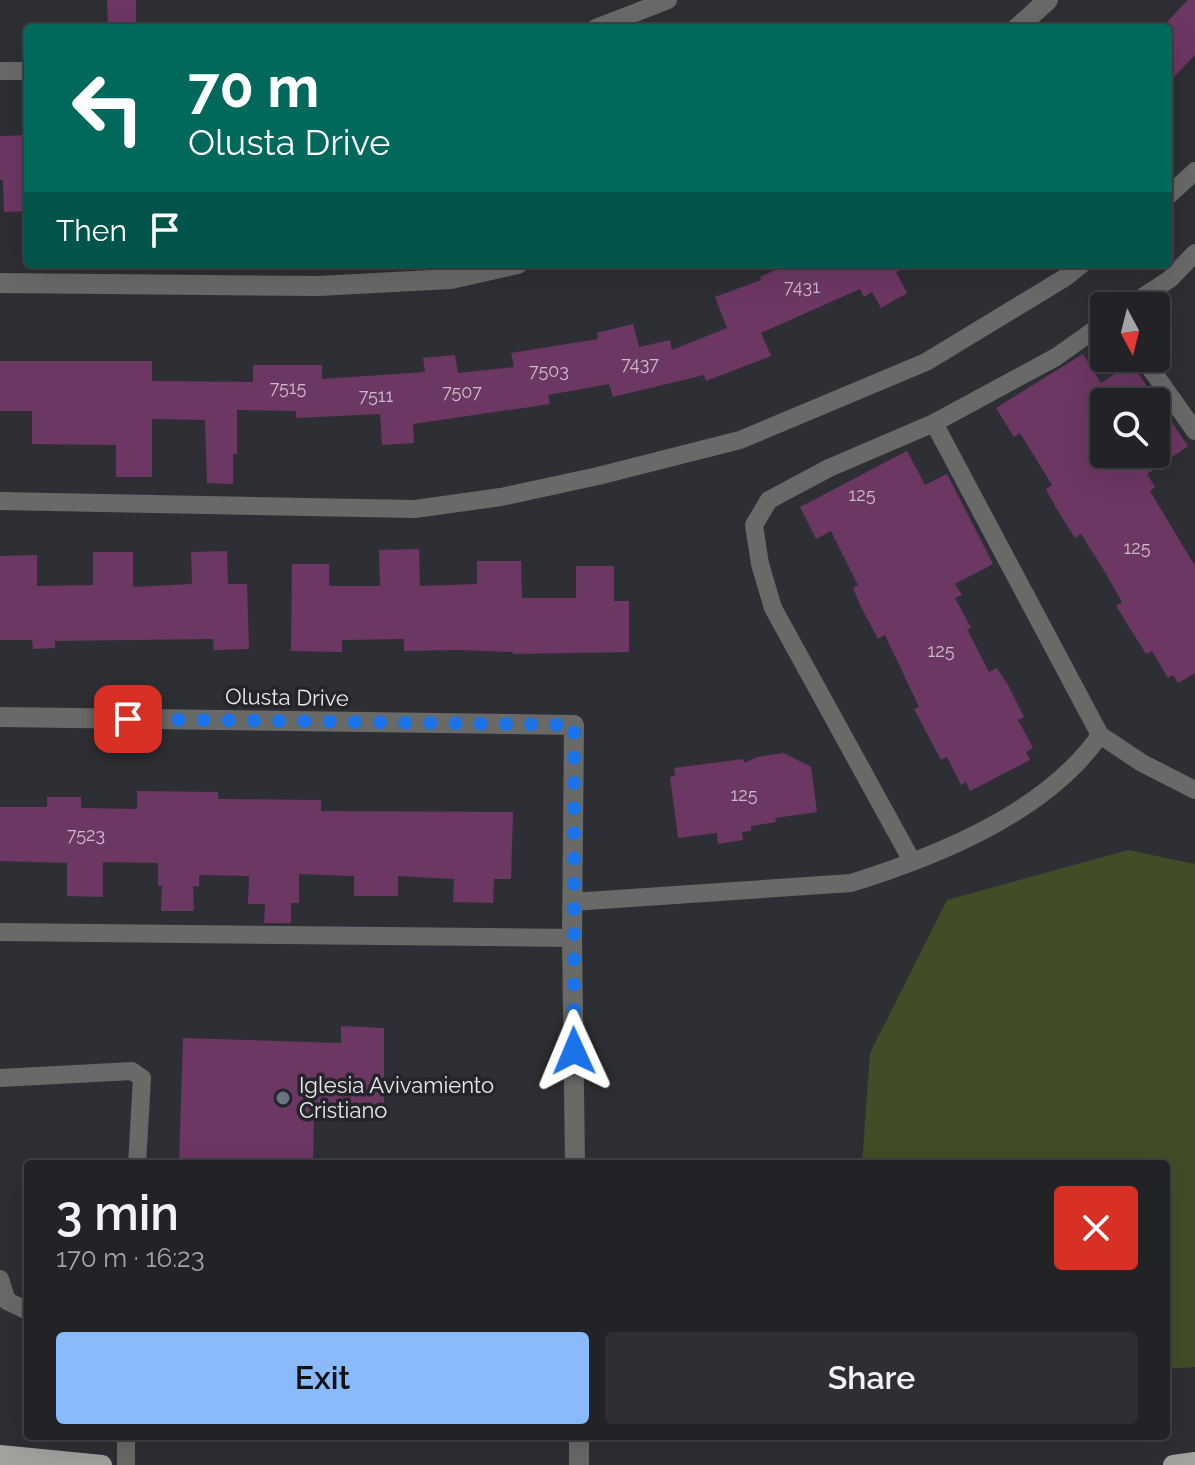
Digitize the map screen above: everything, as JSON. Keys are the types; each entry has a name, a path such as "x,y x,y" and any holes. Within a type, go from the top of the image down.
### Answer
{"main road":[{"path":"0,1455 102,1465"},
{"path":"1173,1465 1195,1462"}],"street":[{"path":"1021,24 1048,0"},
{"path":"0,283 318,286 451,279 500,268"},
{"name":"Olusta Drive","path":"0,717 574,725 572,902"},
{"path":"572,902 575,1160"},
{"path":"579,1440 579,1465"}],"lane":[{"path":"606,24 668,0"},
{"path":"0,71 24,71"},
{"path":"1172,192 1195,171"},
{"path":"1150,292 1170,279 1195,253"},
{"path":"0,501 415,509 501,497 740,440 926,362 1077,268"},
{"path":"912,861 773,608 760,564 754,525 769,500 829,468 934,423 1056,357 1090,333"},
{"path":"1153,372 1195,431"},
{"path":"934,423 1100,735 1142,763 1195,790"},
{"path":"572,902 851,883 885,873 958,845 1012,814 1071,771 1100,735"},
{"path":"0,932 572,938"},
{"path":"0,1078 132,1071 142,1078 137,1160"},
{"path":"0,1279 7,1301 24,1309"},
{"path":"126,1440 126,1465"}],"green space":[{"path":"1128,850 1195,864 1195,1367 1170,1369 1170,1160 862,1160 870,1053 947,900"}],"building":[{"path":"107,0 136,0 136,24 108,24"},
{"path":"1188,0 1195,0 1195,55 1172,79 1172,24 1168,21"},
{"path":"24,135 24,211 4,212 0,136"},
{"path":"780,268 906,268 896,272 907,293 881,308 872,292 864,297 860,289 761,333 771,356 706,381 704,375 613,397 609,384 548,395 550,404 413,424 414,443 382,445 380,414 296,418 296,411 237,410 233,484 207,483 205,420 152,419 152,477 116,477 116,445 32,444 32,411 0,411 0,361 152,361 152,381 253,382 253,365 322,365 322,379 425,372 423,358 455,355 458,373 514,367 511,353 598,339 597,333 633,324 639,347 670,340 672,350 727,328 715,297 761,280 760,277"},
{"path":"1083,354 1090,365 1090,372 1094,372 1101,383 1118,372 1137,372 1148,388 1090,388 1090,468 1156,468 1147,474 1155,487 1150,491 1195,566 1195,673 1178,683 1173,675 1168,678 1152,651 1146,654 1116,606 1122,602 1105,572 1081,534 1075,538 1055,506 1046,489 1052,485 1020,433 1014,437 996,408"},
{"path":"1170,420 1188,446 1170,458"},
{"path":"907,451 925,485 947,474 993,564 955,584 962,595 955,598 989,672 997,668 1008,685 1024,717 1018,720 1033,748 1026,752 1030,760 970,791 966,782 961,785 947,757 941,760 914,709 919,707 885,635 878,639 860,605 853,588 858,585 831,531 816,539 800,507"},
{"path":"419,549 420,586 477,584 477,561 521,561 522,598 576,598 576,566 614,566 614,601 629,601 629,652 513,654 459,650 404,651 404,639 342,640 342,652 291,651 292,564 329,564 329,586 380,586 379,550"},
{"path":"227,551 228,584 247,584 249,649 214,650 213,639 55,641 55,648 33,649 32,640 0,640 0,556 37,555 37,586 93,585 93,552 133,552 133,587 192,584 191,552"},
{"path":"784,753 811,767 817,812 775,818 776,822 751,826 751,831 742,832 743,840 718,844 717,833 678,838 670,777 675,776 674,768 743,759 745,763 757,757"},
{"path":"137,791 218,792 218,799 321,800 321,811 513,812 511,879 494,879 493,903 453,902 454,879 398,876 398,896 354,896 354,876 299,874 299,903 291,903 291,923 264,923 265,904 248,904 249,876 199,875 199,887 193,886 194,911 161,911 162,886 158,886 158,863 103,862 103,897 67,896 67,863 0,861 0,807 47,807 47,797 81,797 81,808 137,809"},
{"name":"Iglesia Avivamiento Cristiano","path":"341,1026 384,1028 384,1117 314,1114 313,1160 179,1160 183,1038 341,1043"}],"place":[{"name":"Iglesia Avivamiento Cristiano","path":"283,1098"}],"route":[{"path":"128,719 574,725 574,1051"}]}
